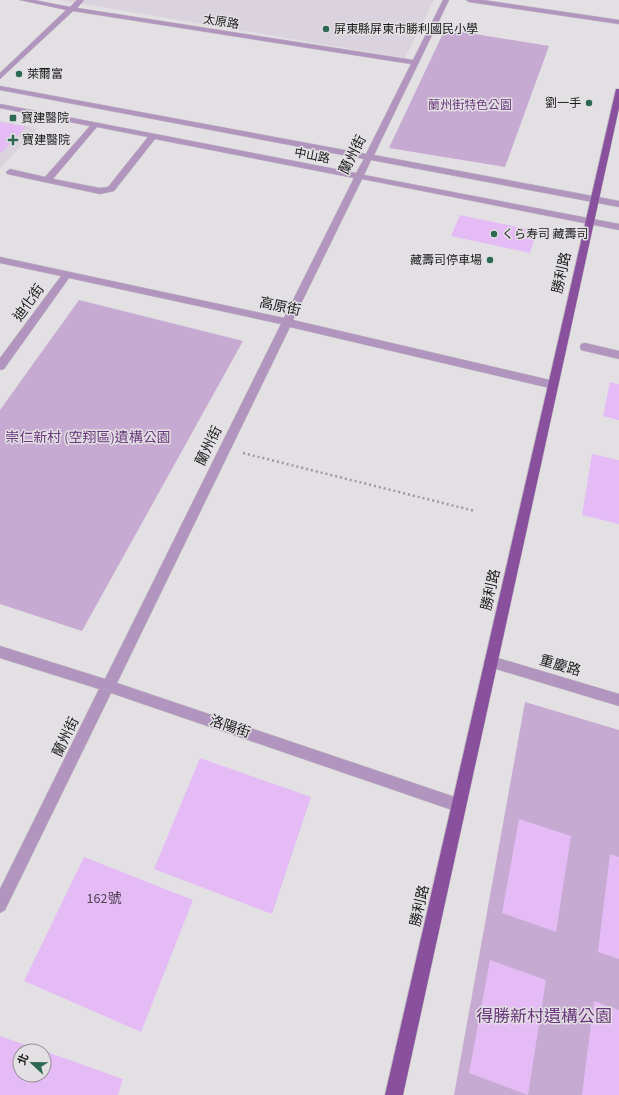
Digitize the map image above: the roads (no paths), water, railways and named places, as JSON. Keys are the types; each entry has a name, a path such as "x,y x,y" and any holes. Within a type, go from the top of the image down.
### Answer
{"main road":[{"name":"勝利路","path":"394,1095 619,91"}],"street":[{"name":"太原路","path":"23,0 416,64"},
{"path":"0,77 81,0"},
{"name":"蘭州街","path":"0,906 287,322 416,64 446,0"},
{"path":"469,0 619,22"},
{"name":"中山路","path":"0,88 619,204"},
{"name":"中山路","path":"0,106 359,178 619,227"},
{"path":"47,180 95,125"},
{"path":"10,172 106,191 114,186 152,137"},
{"name":"高原街","path":"0,260 66,276 287,322 554,385"},
{"name":"迪化街","path":"0,366 5,351 66,276"},
{"path":"585,347 619,355"},
{"name":"洛陽街","path":"0,652 108,686 458,805"},
{"name":"重慶路","path":"491,662 619,700"}],"place":[{"name":"屏東縣屏東市勝利國民小學","path":"326,29"},
{"name":"萊爾富","path":"19,74"},
{"name":"劉一手","path":"589,103"},
{"name":"寳建醫院","path":"13,118"},
{"name":"寶建醫院","path":"13,140"},
{"name":"くら寿司 藏壽司","path":"494,234"},
{"name":"藏壽司停車場","path":"490,260"}],"park label":[{"name":"蘭州街特色公園","path":"470,105"},
{"name":"崇仁新村 (空翔區)遺構公園","path":"88,438"},
{"name":"得勝新村遺構公園","path":"544,1017"}]}
